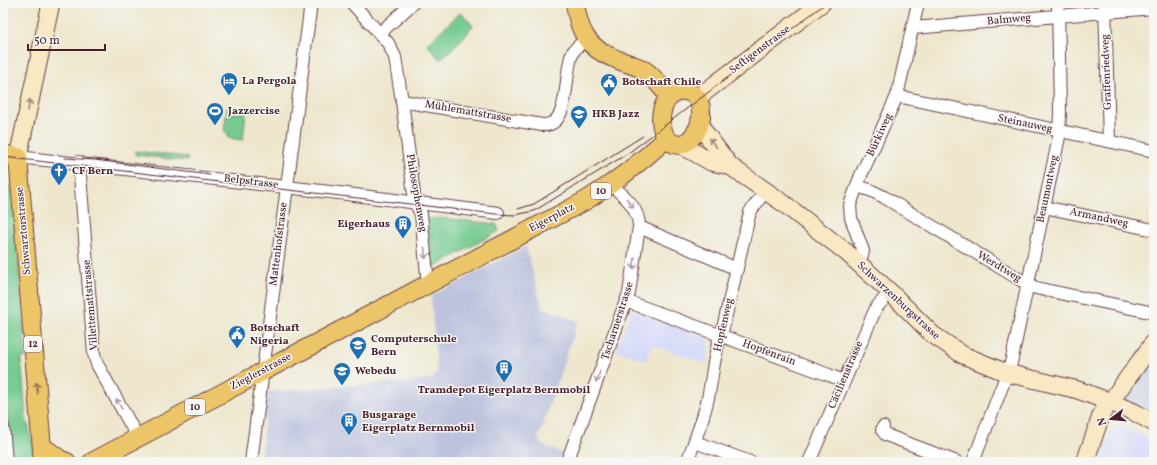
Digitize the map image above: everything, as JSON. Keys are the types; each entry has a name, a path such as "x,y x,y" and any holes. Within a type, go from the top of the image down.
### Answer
{"main road":[{"name":"Schwarztorstrasse","path":"42,454 11,155 51,3"},
{"path":"574,3 579,22 587,40 596,50 646,72 670,97"},
{"name":"Seftigenstrasse","path":"697,98 822,3"},
{"path":"685,91 691,93 697,98 700,107 700,120 697,129 692,138 685,143 673,142 661,127 661,116 665,104 676,92 685,91"},
{"name":"Schwarzenburgstrasse","path":"700,120 703,130 730,166 766,190 835,243 890,292 923,326 948,346 978,362 1007,373 1078,390 1134,412 1154,423"},
{"name":"Schwarzenburgstrasse","path":"673,142 711,162 730,166"},
{"name":"Eigerplatz","path":"451,272 585,201 673,142"},
{"name":"Zieglerstrasse","path":"92,462 451,272"},
{"path":"1085,462 1102,413 1154,342"},
{"path":"42,454 67,462"}],"street":[{"name":"Mattenhofstrasse","path":"251,462 311,3"},
{"path":"352,3 390,46 394,57 402,101"},
{"path":"380,33 413,3"},
{"name":"Bürkiweg","path":"855,261 862,255 863,251 852,224 850,212 851,202 897,96 918,3"},
{"name":"Beaumontweg","path":"973,462 1011,363 1060,131 1058,3"},
{"name":"Balmweg","path":"912,28 1058,16 1106,8 1154,8"},
{"name":"Graffenriedweg","path":"1106,8 1109,141"},
{"name":"Mühlemattstrasse","path":"402,101 542,125 550,125 557,120 561,111 572,54 579,44 587,40"},
{"name":"Steinauweg","path":"897,96 1154,151"},
{"name":"Philosophenweg","path":"402,101 415,202 421,214 428,284"},
{"name":"Belpstrasse","path":"11,155 498,213"},
{"name":"Villettemattstrasse","path":"79,162 95,359 138,438"},
{"name":"Tscharnerstrasse","path":"567,462 631,286 639,220 629,201 611,185"},
{"name":"Werdtweg","path":"857,186 870,190 884,197 1036,288 1154,313"},
{"name":"Hopfenweg","path":"687,462 695,442 708,398 720,335 750,212 766,190"},
{"name":"Armandweg","path":"1044,207 1154,230"},
{"path":"639,227 737,269"},
{"name":"Cäcilienstrasse","path":"809,462 876,308 890,292"},
{"name":"Hopfenrain","path":"626,301 844,381"},
{"path":"3,426 6,462"},
{"path":"883,427 883,432 886,435 957,462"},
{"path":"695,442 750,462"}],"shaded area":[{"path":"526,246 542,307 578,321 538,438 541,444 563,453 560,462 353,462 352,460 328,462 260,462 268,392 432,379 437,373 431,296"},
{"path":"632,310 708,337 707,364 652,345 646,361 616,350"},
{"path":"1154,343 1154,424 1110,402"},
{"path":"1118,425 1154,441 1154,462 1099,462 1110,431"}],"green space":[{"path":"461,12 473,26 468,30 469,32 440,60 427,44"},
{"path":"227,108 231,109 231,113 241,113 242,111 246,111 243,140 228,138 228,133 224,131"},
{"path":"135,151 187,157 187,161 136,155"},
{"path":"12,186 26,357 21,358 26,417 34,448 35,462 11,462 7,412 4,412 3,187"},
{"path":"440,218 496,224 499,231 429,269 425,219"}],"tram line":[{"path":"3,157 515,215 534,211 627,154 826,3"},
{"path":"518,209 534,204 643,136"},
{"path":"65,158 95,160 210,175"}],"place":[{"name":"La Pergola","path":"229,96"},
{"name":"Botschaft Chile","path":"609,97"},
{"name":"Jazzercise","path":"215,126"},
{"name":"HKB Jazz","path":"579,129"},
{"name":"CF Bern","path":"59,186"},
{"name":"Eigerhaus","path":"403,239"},
{"name":"Botschaft Nigeria","path":"237,349"},
{"name":"Computerschule Bern","path":"358,360"},
{"name":"Tramdepot Eigerplatz Bernmobil","path":"504,383"},
{"name":"Webedu","path":"342,386"},
{"name":"Busgarage Eigerplatz Bernmobil","path":"349,436"}]}
